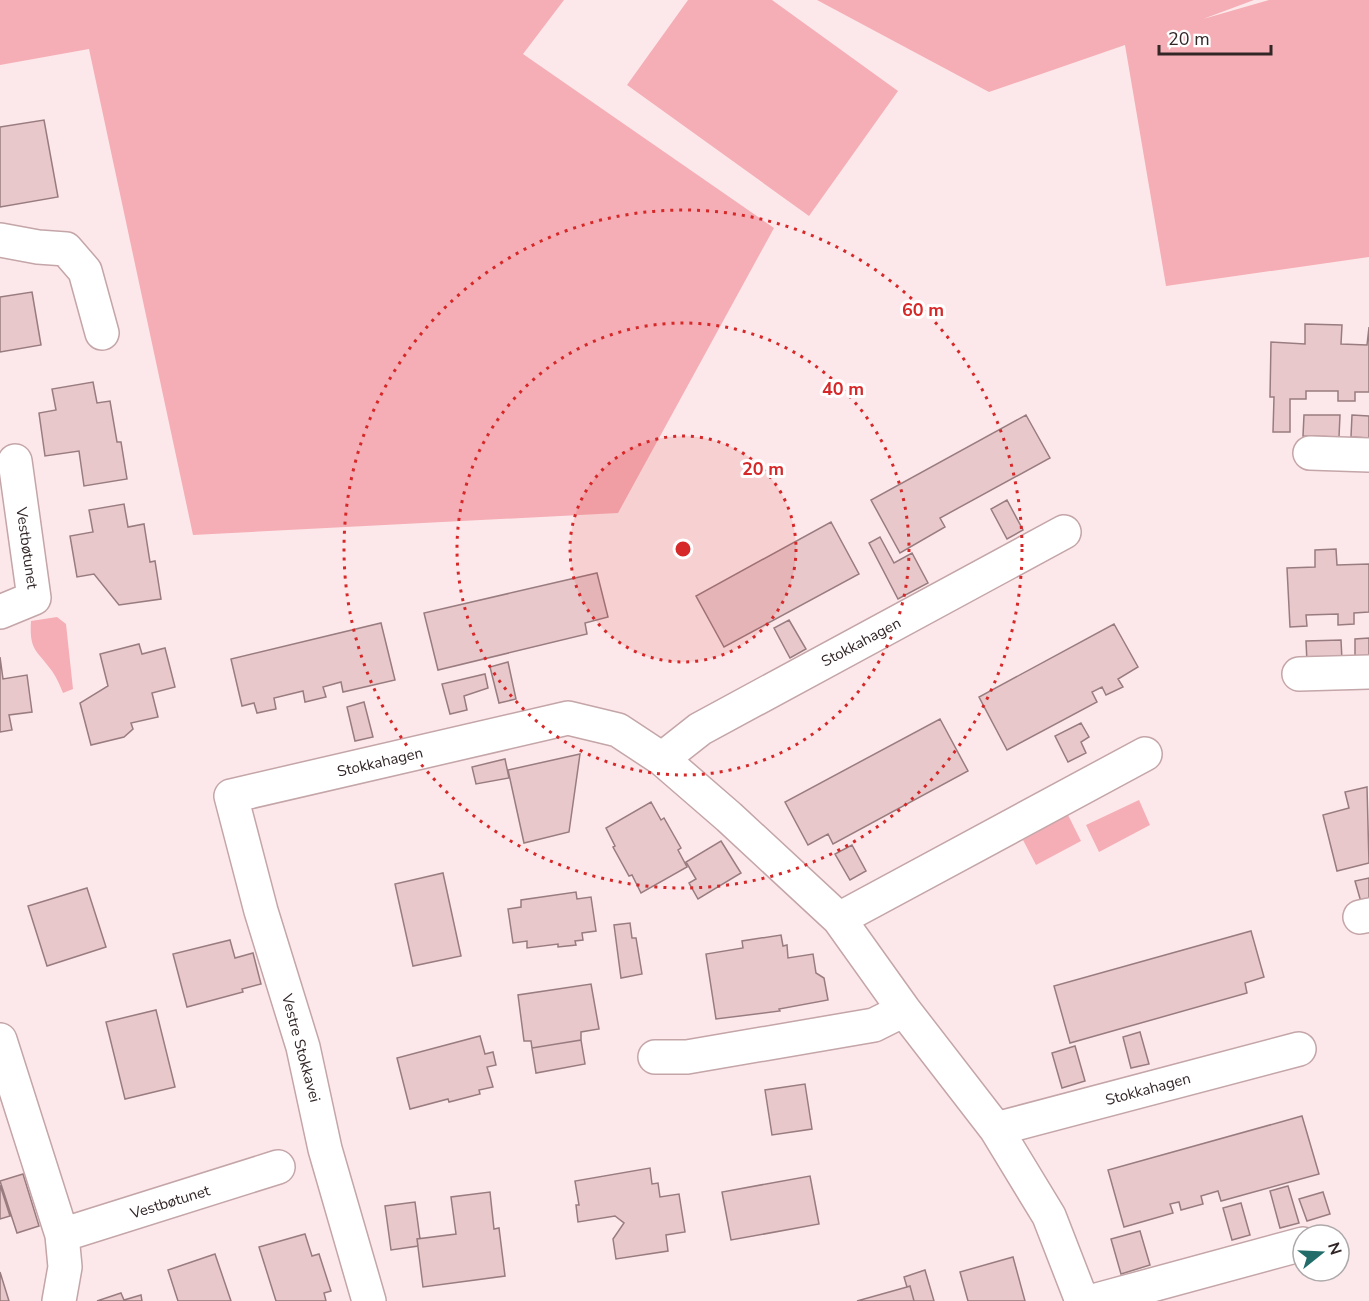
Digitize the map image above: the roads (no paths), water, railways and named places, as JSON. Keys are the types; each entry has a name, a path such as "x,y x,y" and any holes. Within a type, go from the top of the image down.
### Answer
{"street":[{"path":"0,240 38,247 66,249 85,271 102,333"},
{"path":"1310,453 1369,455"},
{"name":"Vestbøtunet","path":"0,612 34,598 15,461"},
{"name":"Stokkahagen","path":"662,759 699,729 1064,531"},
{"path":"1299,674 1369,672"},
{"name":"Stokkahagen","path":"231,796 568,718 618,730 662,759 729,817 839,919 904,1010 996,1129 1049,1216 1082,1301"},
{"path":"839,919 1145,754"},
{"name":"Vestre Stokkavei","path":"231,796 261,912 303,1047 326,1149 369,1301"},
{"path":"655,1057 687,1057 874,1025 904,1010"},
{"path":"0,1040 62,1235 65,1267 60,1301"},
{"name":"Stokkahagen","path":"996,1129 1299,1049"},
{"name":"Vestbøtunet","path":"62,1235 278,1167"},
{"path":"1093,1301 1291,1247"}]}
